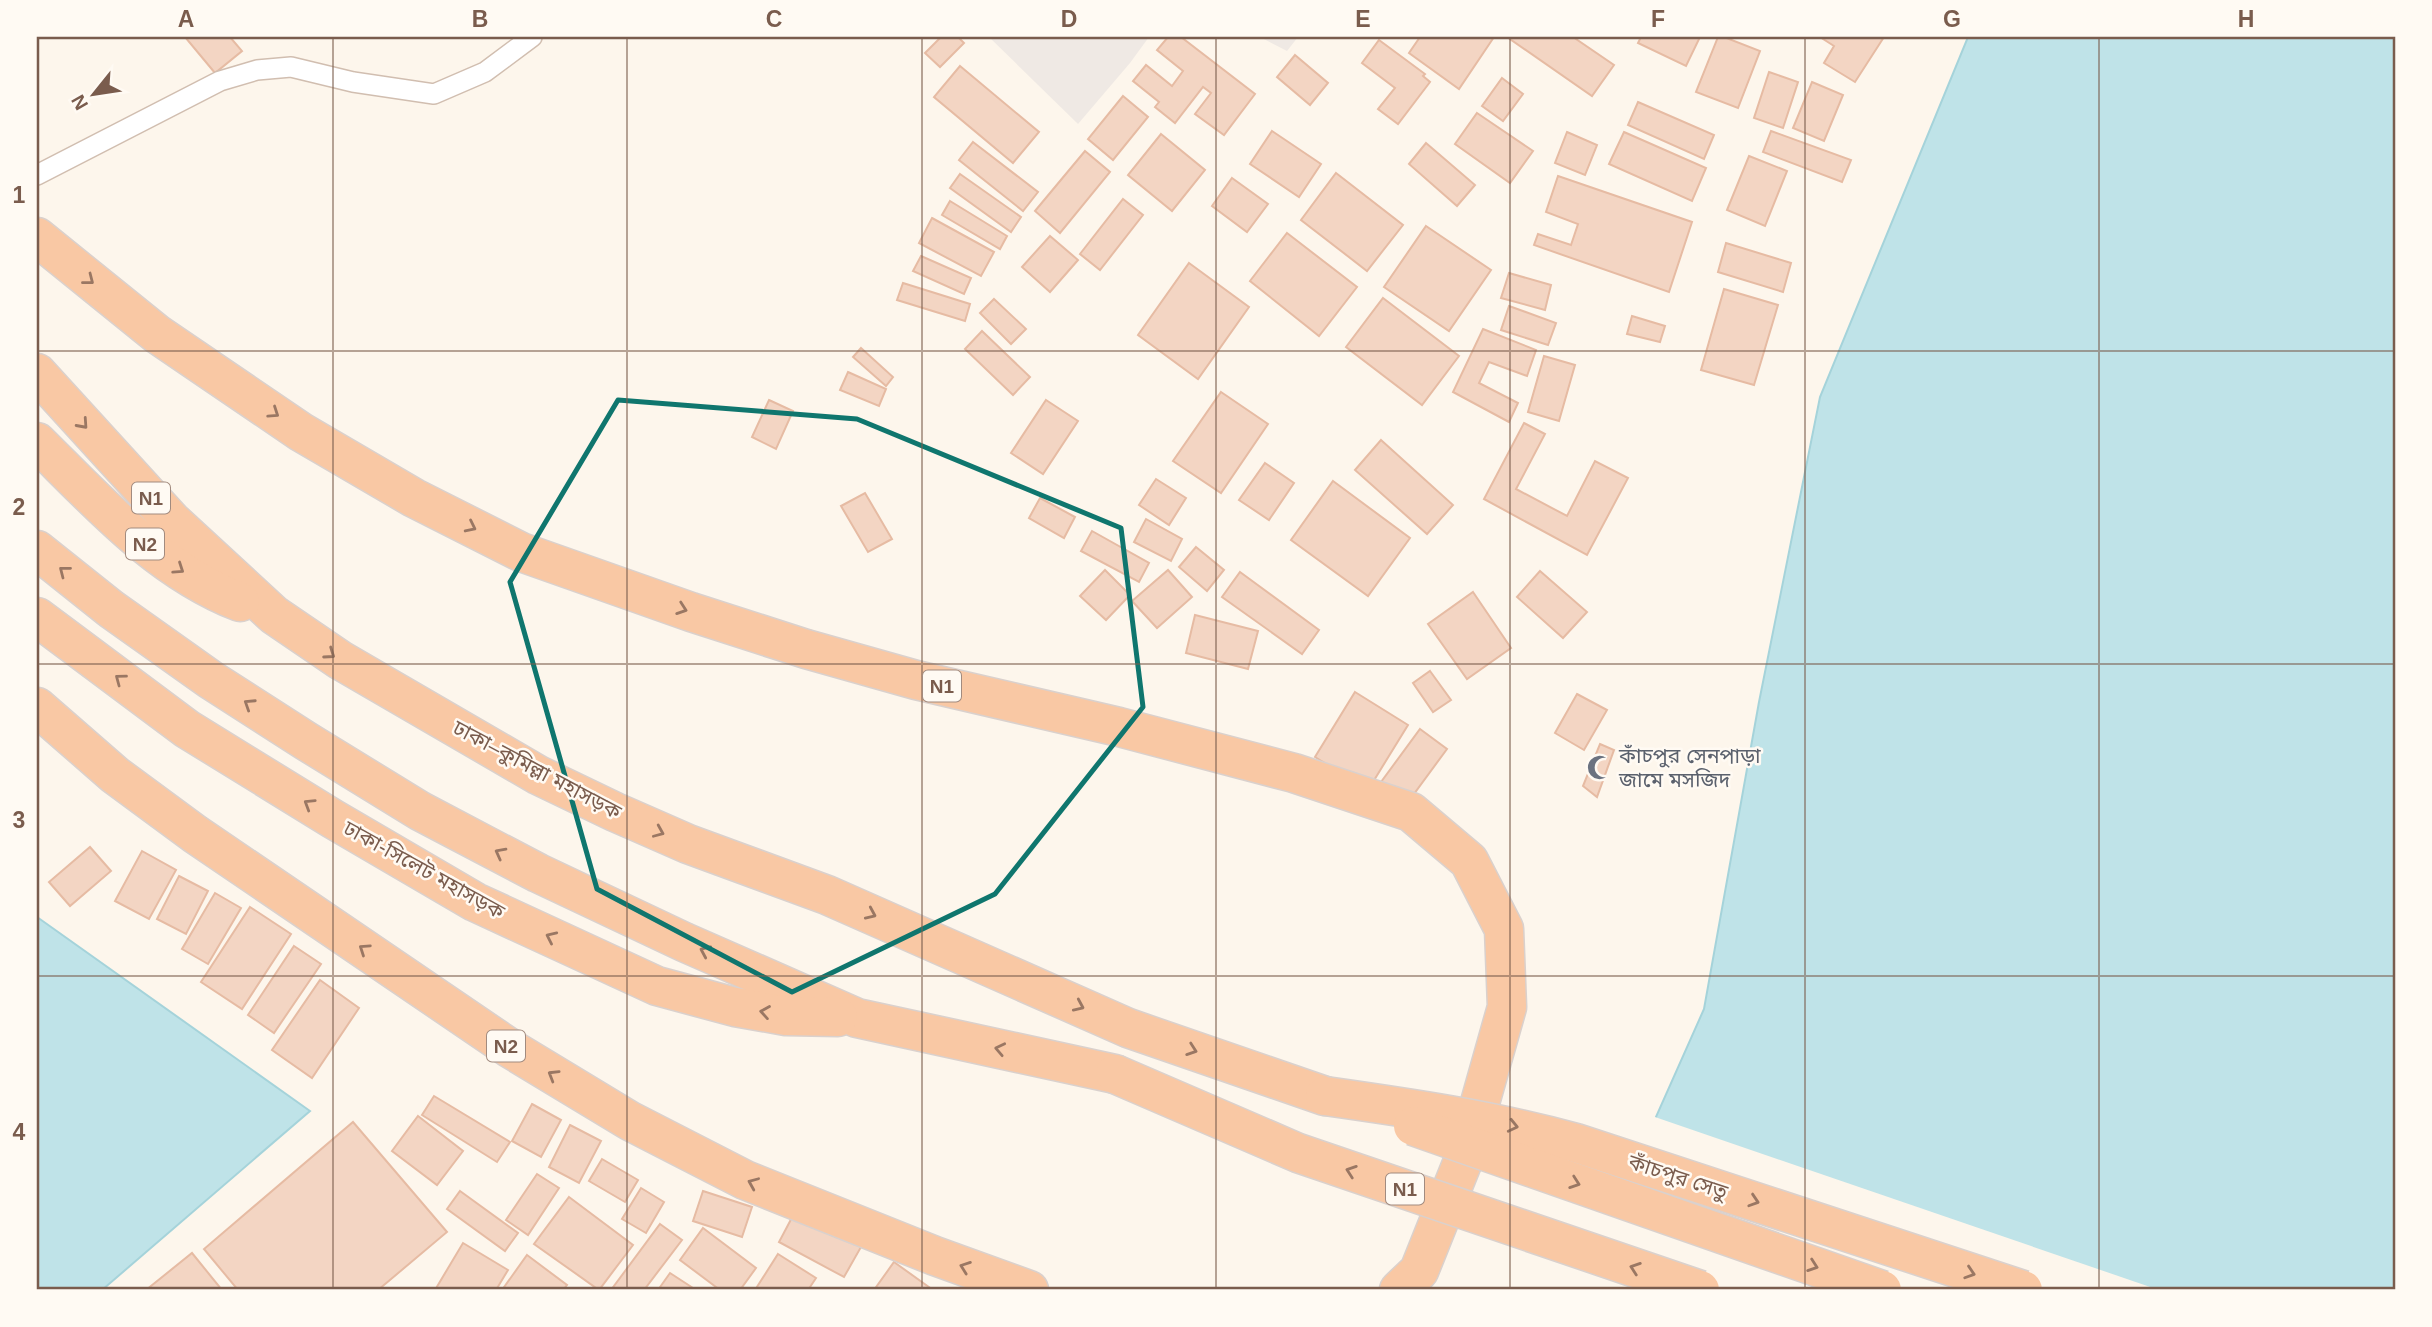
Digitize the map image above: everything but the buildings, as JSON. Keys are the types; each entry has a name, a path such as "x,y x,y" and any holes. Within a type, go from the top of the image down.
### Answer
{"highway":[{"name":"N1","path":"37,237 157,334 301,432 414,498 521,552 806,649 916,680 1119,727 1280,769 1411,812 1469,861 1504,929 1507,1007 1465,1156 1419,1271 1399,1290"},
{"name":"ঢাকা–কুমিল্লা মহাসড়ক","path":"37,373 172,521 274,615 340,660 538,775 615,812 688,844 827,895 1128,1028"},
{"name":"N2","path":"37,442 128,531 178,570 223,595 274,615"},
{"name":"N1","path":"37,550 111,609 211,680 421,811 538,873 684,942 857,1018 1115,1074 1298,1153 1700,1290"},
{"name":"ঢাকা-সিলেট মহাসড়ক","path":"37,617 187,729 475,902 657,986 735,1007 786,1016 857,1018"},
{"name":"N2","path":"37,707 115,775 206,841 510,1049 630,1121 745,1180 935,1256 1029,1290"},
{"name":"কাঁচপুর সেতু","path":"1128,1028 1881,1290"},
{"name":"কাঁচপুর সেতু","path":"1325,1096 1447,1113 1514,1126 1576,1143 2023,1290"}],"lane":[{"path":"37,176 220,81 257,71 291,67 353,82 434,94 485,72 532,37"}],"highlighted area":[{"path":"618,400 857,419 1121,528 1143,707 995,894 792,992 597,889 510,582"}],"shaded area":[{"path":"989,37 1149,37 1078,124"},
{"path":"1260,37 1298,37 1287,51"}],"water":[{"path":"1968,37 2395,37 2395,1290 1579,1290 1704,1009 1759,702 1820,397"},
{"path":"37,917 310,1111 102,1290 37,1290"}],"pier":[{"path":"1652,1116 2159,1290 1576,1288"}],"place":[{"name":"কাঁচপুর সেনপাড়া জামে মসজিদ","path":"1599,768"}]}
